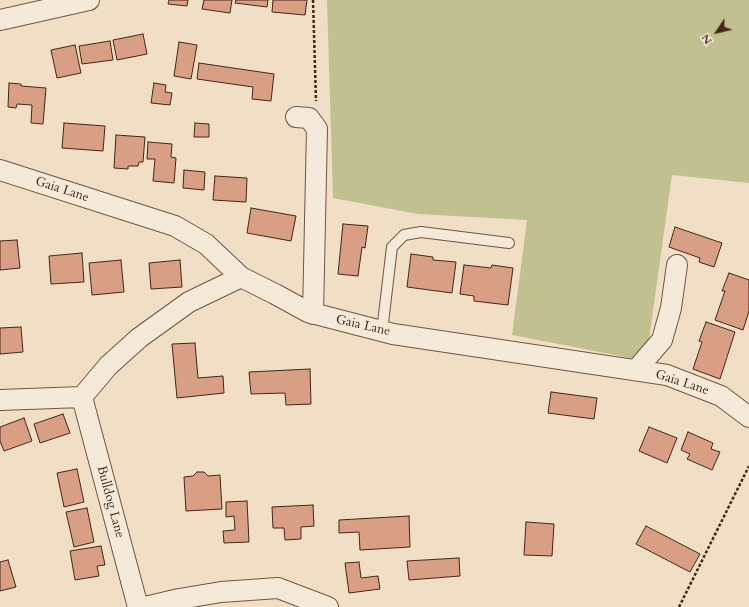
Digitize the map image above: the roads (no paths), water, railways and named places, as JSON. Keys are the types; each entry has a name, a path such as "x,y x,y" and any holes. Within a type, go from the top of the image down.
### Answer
{"street":[{"path":"0,20 89,0"},
{"path":"296,117 309,118 317,128 313,314"},
{"name":"Gaia Lane","path":"0,170 175,226 206,244 241,277 313,314 382,331 667,375 721,396 749,417"},
{"path":"636,370 662,340 671,308 677,265"},
{"path":"0,400 82,398 108,366 139,338 189,302 241,277"},
{"name":"Bulldog Lane","path":"82,398 138,607"},
{"path":"145,607 179,599 278,588 298,601 328,607"}],"lane":[{"path":"382,331 392,247 404,235 421,232 509,243"}]}
